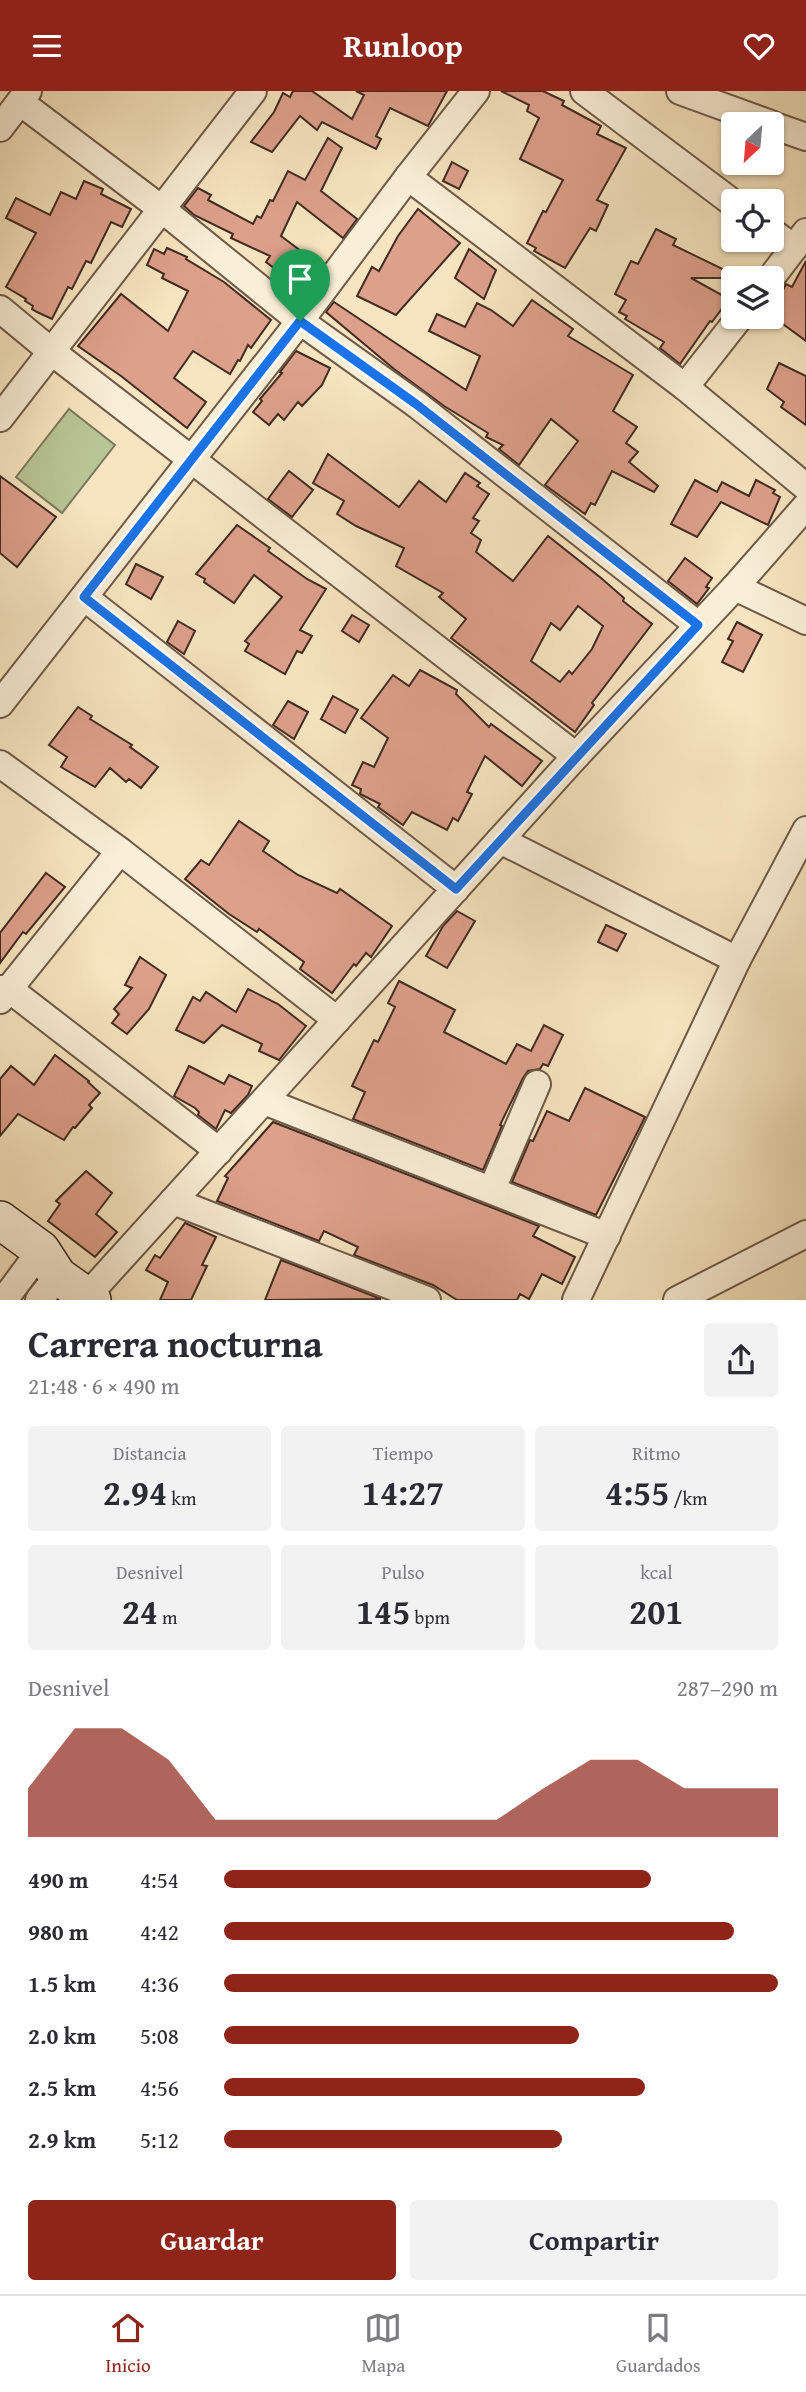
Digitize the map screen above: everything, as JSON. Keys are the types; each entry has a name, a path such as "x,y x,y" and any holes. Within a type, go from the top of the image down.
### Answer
{"street":[{"path":"0,418 253,91"},
{"path":"0,704 477,91"},
{"path":"584,91 721,194"},
{"path":"680,91 736,112"},
{"path":"0,128 24,96 300,321 416,404 698,625"},
{"path":"784,129 806,137"},
{"path":"408,177 685,387 806,487"},
{"path":"780,266 800,240"},
{"path":"0,309 51,352 576,756"},
{"path":"685,387 731,329"},
{"path":"4,1300 63,1285 173,1201 806,506"},
{"path":"735,587 806,621"},
{"path":"84,597 456,889"},
{"path":"0,764 120,851 337,1020"},
{"path":"576,1300 737,960 806,830"},
{"path":"500,840 737,960"},
{"path":"120,851 3,993 219,1151"},
{"path":"492,1189 537,1084"},
{"path":"264,1101 607,1235"},
{"path":"173,1201 427,1300"},
{"path":"0,1220 63,1285"},
{"path":"677,1300 806,1234"}],"green space":[{"path":"69,409 115,445 62,513 16,477"}],"building":[{"path":"293,91 312,91 352,119 364,95 356,91 447,91 428,126 390,108 376,136 381,139 376,149 322,122 317,130 300,116 272,152 251,142 274,112 283,93 290,97"},
{"path":"501,91 543,91 564,101 562,105 601,126 597,134 626,148 597,200 608,205 596,231 590,228 565,268 534,251 536,248 527,243 563,180 520,159 539,118 527,111 529,105"},
{"path":"328,138 342,148 321,191 357,219 343,238 297,202 281,236 317,263 299,287 266,262 270,256 231,238 233,234 194,215 184,206 198,188 211,195 208,200 253,224 257,216 261,218 270,200 273,201 288,171 305,180"},
{"path":"452,162 468,171 459,189 443,181"},
{"path":"84,181 103,189 101,194 131,209 122,227 111,222 91,263 86,261 72,289 68,287 52,319 32,309 33,306 25,301 26,299 6,287 36,233 6,218 16,198 50,215 61,192 76,199"},
{"path":"418,209 460,243 396,315 357,296 372,267 379,271 398,236"},
{"path":"656,229 676,239 673,245 721,268 721,278 691,278 721,295 721,310 680,364 660,348 664,342 625,319 627,316 619,312 626,300 615,294 631,261 638,264"},
{"path":"167,248 187,257 186,259 224,282 271,320 251,348 248,345 230,374 193,351 174,378 206,402 187,428 78,346 121,294 168,331 188,291 162,278 164,274 147,265 154,249 164,254"},
{"path":"469,249 496,270 484,299 455,278"},
{"path":"806,261 806,341 784,325 784,288 786,284 792,287"},
{"path":"532,300 573,329 568,336 633,375 613,411 637,427 626,443 638,452 629,462 658,486 654,492 612,471 595,505 591,503 585,514 545,485 578,441 551,419 519,465 499,449 503,445 486,437 488,433 444,406 394,369 326,312 334,302 466,390 480,356 429,331 437,314 465,327 477,303 513,326"},
{"path":"296,351 330,368 322,385 302,406 298,402 284,420 278,414 269,425 253,412"},
{"path":"779,363 806,376 806,425 781,407 784,402 767,389"},
{"path":"328,454 399,507 419,481 446,502 465,473 480,483 477,486 489,494 473,518 479,521 471,533 481,540 476,552 513,581 548,536 601,578 624,598 623,601 652,624 592,703 594,705 575,732 451,638 466,619 439,597 443,593 396,566 404,548 356,526 337,514 344,501 313,483","holes":["578,606 603,626 592,649 572,674 569,671 560,682 531,661 551,623 560,630"]},
{"path":"289,471 313,490 292,517 268,499"},
{"path":"0,476 56,517 17,567 0,553"},
{"path":"695,480 717,492 722,482 749,496 756,480 775,490 773,493 780,497 768,525 721,502 697,537 671,524"},
{"path":"237,525 270,548 268,551 326,589 300,630 312,636 302,653 297,651 285,674 245,651 249,644 245,641 282,597 254,575 234,603 196,574"},
{"path":"685,558 712,578 706,587 709,588 697,604 668,581"},
{"path":"136,564 163,577 151,599 126,584"},
{"path":"352,615 369,625 359,642 342,631"},
{"path":"178,621 195,631 184,654 167,642"},
{"path":"737,622 762,635 743,672 722,662 733,641 728,639"},
{"path":"420,670 457,690 456,694 489,727 491,724 542,761 522,786 485,756 467,792 472,794 458,821 453,818 447,830 412,812 403,825 378,807 380,804 360,794 361,789 352,785 363,762 374,767 388,738 361,718 393,675 409,686"},
{"path":"333,696 358,710 345,733 321,719"},
{"path":"288,701 308,712 294,739 273,725"},
{"path":"78,707 92,716 90,719 132,745 130,747 158,767 141,788 129,779 126,782 110,768 95,787 61,767 67,757 49,745"},
{"path":"239,821 269,841 263,851 298,875 337,893 340,889 392,926 371,957 366,953 356,966 354,964 332,993 300,969 304,962 259,929 257,932 229,914 185,879 201,860 209,865"},
{"path":"46,873 65,887 26,934 23,932 0,963 0,933"},
{"path":"457,911 475,921 447,968 426,956 443,926"},
{"path":"606,925 626,934 617,951 598,942"},
{"path":"140,957 166,975 149,1009 127,1034 112,1023 119,1014 114,1009 132,988 125,985"},
{"path":"399,981 455,1010 444,1032 506,1064 517,1044 531,1051 544,1025 563,1035 548,1066 543,1064 540,1069 528,1071 523,1078 500,1125 502,1126 483,1170 353,1119 365,1092 352,1086 374,1040 378,1042 395,1007 388,1003"},
{"path":"248,989 278,1004 306,1026 279,1060 259,1051 262,1044 222,1025 204,1043 176,1030 193,997 200,1001 206,992 236,1012"},
{"path":"55,1055 100,1093 89,1105 92,1108 64,1140 18,1114 0,1136 0,1079 11,1066 34,1085"},
{"path":"189,1066 224,1084 229,1075 252,1086 248,1095 231,1113 225,1110 216,1129 198,1115 199,1112 195,1108 174,1096"},
{"path":"585,1088 645,1117 596,1215 512,1182 530,1140 533,1141 547,1111 569,1121"},
{"path":"273,1122 539,1226 533,1236 575,1257 562,1284 542,1274 529,1299 520,1294 517,1300 457,1300 433,1285 354,1255 358,1247 324,1231 319,1241 217,1201 228,1178 225,1176"},
{"path":"86,1171 112,1193 96,1214 117,1232 95,1257 48,1221 60,1204 56,1201"},
{"path":"185,1223 216,1237 202,1265 207,1266 191,1300 160,1300 168,1282 146,1270 155,1255 160,1258"},
{"path":"281,1260 381,1299 265,1300"}],"route":[{"path":"300,321 416,404 698,625 456,889 84,597 300,321"}]}
